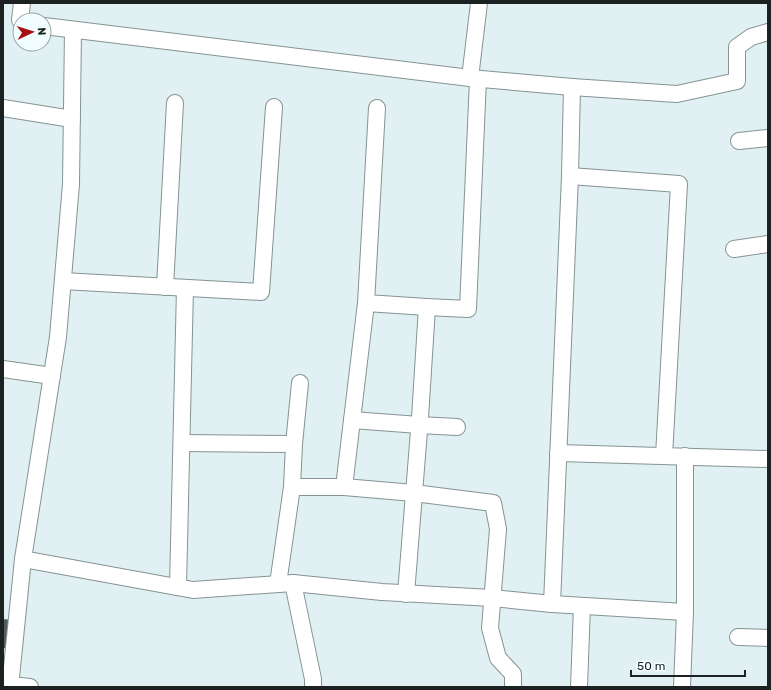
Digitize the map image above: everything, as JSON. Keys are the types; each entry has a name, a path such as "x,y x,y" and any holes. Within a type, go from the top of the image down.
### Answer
{"street":[{"path":"366,303 468,309 474,78 479,3"},
{"path":"52,27 474,78 572,88 677,94 737,81 737,47 751,37 768,32"},
{"path":"30,687 10,686 23,559 58,337 72,184 73,30"},
{"path":"552,604 570,176 572,88"},
{"path":"165,287 176,103"},
{"path":"63,281 261,292 274,107"},
{"path":"3,108 72,119"},
{"path":"344,487 366,303 377,108"},
{"path":"739,142 768,138"},
{"path":"570,176 678,184 664,456"},
{"path":"734,249 768,244"},
{"path":"178,587 185,288"},
{"path":"406,594 427,307"},
{"path":"3,369 52,376"},
{"path":"300,382 294,444 285,583 313,679 313,687"},
{"path":"352,420 457,427"},
{"path":"182,443 294,444"},
{"path":"558,453 768,459"},
{"path":"682,687 685,612 685,456"},
{"path":"292,487 344,487 414,493 493,503 498,529 490,628 498,658 513,674 513,687"},
{"path":"23,559 193,590 285,583 406,594 492,598 552,604 685,612"},
{"path":"579,687 582,606"},
{"path":"738,637 768,638"}],"building":[{"path":"3,619 12,620 9,649 3,648"}]}
